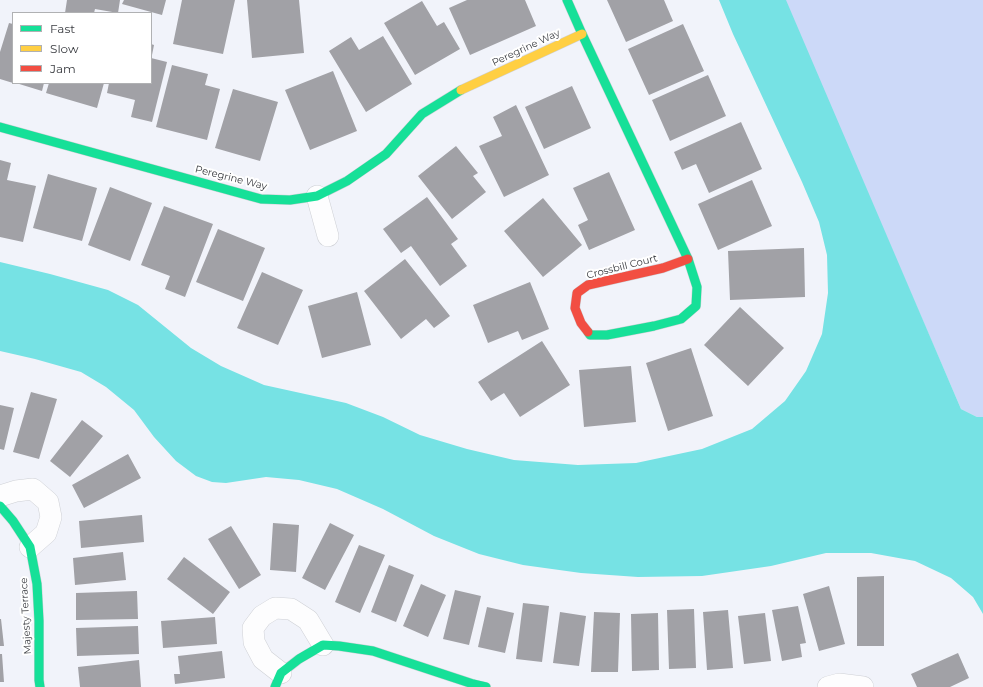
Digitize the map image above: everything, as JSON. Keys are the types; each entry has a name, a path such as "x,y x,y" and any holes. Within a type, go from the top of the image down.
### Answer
{"street":[{"name":"Crossbill Court","path":"567,0 688,259 697,287 696,306 681,319 607,335 590,335 581,323 575,308 577,293 588,285 663,268 688,259"},
{"name":"Peregrine Way","path":"0,127 261,199 290,200 317,196 347,181 386,154 422,114 462,90 582,34"},
{"path":"317,196 328,236"},
{"path":"0,496 16,491 33,489 48,502 51,517 46,533 30,547"},
{"name":"Majesty Terrace","path":"0,506 13,521 30,547 37,584 40,687"},
{"path":"324,645 308,620 291,608 275,608 262,616 253,628 254,642 263,659 278,680 299,659 324,645 373,651 486,687"},
{"path":"828,687 839,684 863,687"}],"shaded area":[{"path":"784,0 983,0 983,417 977,417 961,409"}],"water":[{"path":"719,0 786,0 961,409 977,417 983,417 983,614 973,597 951,578 915,561 871,553 826,553 771,566 702,576 638,577 581,573 523,565 479,554 434,536 383,509 337,489 299,480 266,477 226,483 212,482 196,476 176,461 154,437 134,410 106,387 81,372 0,351 0,262 108,290 138,305 191,348 221,366 264,385 346,403 383,417 420,435 467,449 514,460 578,465 636,463 702,449 752,429 785,401 806,371 822,334 828,293 827,255 819,222"}],"building":[{"path":"67,0 120,0 118,12 95,9 94,12 65,12"},
{"path":"124,0 166,0 162,15 122,4"},
{"path":"182,0 235,0 223,54 173,44"},
{"path":"247,0 299,0 304,53 252,58"},
{"path":"467,0 525,0 536,26 470,55 449,8"},
{"path":"607,0 664,0 673,21 626,42"},
{"path":"422,1 437,26 444,22 460,49 415,75 384,23"},
{"path":"9,23 12,24 12,83 0,79 0,52"},
{"path":"683,24 704,71 649,95 628,49"},
{"path":"383,36 412,84 366,112 329,51 351,37 359,50"},
{"path":"152,44 154,45 152,55"},
{"path":"152,58 167,62 152,122 131,117 135,100 107,93 109,84 152,84"},
{"path":"172,65 208,74 205,85 220,89 207,140 156,127"},
{"path":"333,71 357,131 310,150 285,90"},
{"path":"708,75 726,116 670,141 652,100"},
{"path":"19,84 44,84 42,91"},
{"path":"49,84 104,84 97,108 46,93"},
{"path":"572,86 591,128 544,149 525,107"},
{"path":"233,89 278,102 260,161 215,148"},
{"path":"516,105 549,175 504,197 479,146 502,136 493,117"},
{"path":"741,122 762,169 709,193 696,164 682,170 674,152"},
{"path":"456,146 478,173 473,176 486,192 452,219 418,176"},
{"path":"0,160 11,163 7,180 36,186 23,242 0,237"},
{"path":"609,172 635,230 589,250 578,225 588,220 573,188"},
{"path":"48,174 97,188 82,241 33,228"},
{"path":"752,180 772,226 718,250 698,204"},
{"path":"110,187 152,203 130,261 88,245"},
{"path":"427,197 458,239 451,244 467,266 440,286 411,246 401,253 383,229"},
{"path":"543,198 582,245 543,277 504,231"},
{"path":"164,206 213,224 185,297 165,289 170,276 141,265"},
{"path":"218,229 265,248 243,301 196,282"},
{"path":"804,248 805,297 730,300 728,251"},
{"path":"405,259 450,316 434,328 426,319 401,339 364,291"},
{"path":"262,272 303,290 278,345 237,328"},
{"path":"530,282 549,329 522,340 518,331 488,343 473,305"},
{"path":"357,292 371,345 322,358 308,306"},
{"path":"740,307 784,348 748,386 704,345"},
{"path":"542,341 570,385 520,417 504,393 491,401 478,382"},
{"path":"691,348 713,416 668,431 646,363"},
{"path":"631,366 636,422 584,427 579,370"},
{"path":"31,392 57,399 39,459 13,452"},
{"path":"0,405 14,408 4,450 0,449"},
{"path":"82,420 103,436 70,477 50,461"},
{"path":"128,454 141,478 84,508 72,485"},
{"path":"142,515 144,542 81,548 79,521"},
{"path":"273,523 299,525 296,572 270,570"},
{"path":"330,523 354,535 325,590 302,578"},
{"path":"231,526 261,575 239,589 208,539"},
{"path":"359,545 385,555 360,613 335,602"},
{"path":"123,552 126,580 75,585 73,558"},
{"path":"184,557 230,592 213,614 167,579"},
{"path":"389,565 414,575 396,622 371,612"},
{"path":"884,576 884,646 857,646 857,577"},
{"path":"421,584 446,595 428,637 403,626"},
{"path":"829,586 845,644 819,651 803,594"},
{"path":"455,590 481,596 469,645 443,639"},
{"path":"137,591 138,619 76,620 76,593"},
{"path":"523,603 549,606 542,662 516,659"},
{"path":"798,606 806,643 800,644 802,657 782,661 772,610"},
{"path":"487,607 514,613 505,653 478,647"},
{"path":"694,609 696,668 669,669 667,610"},
{"path":"728,610 733,668 707,670 703,612"},
{"path":"560,612 586,616 579,666 553,663"},
{"path":"594,612 620,613 618,672 591,672"},
{"path":"658,613 659,670 632,671 631,614"},
{"path":"765,613 771,661 744,664 738,616"},
{"path":"215,617 217,644 163,648 161,621"},
{"path":"1,619 4,646 0,646"},
{"path":"138,626 139,654 77,656 76,628"},
{"path":"222,651 225,678 175,684 174,674 180,674 178,656"},
{"path":"958,653 969,678 950,687 917,687 911,674"},
{"path":"0,654 2,654 4,682 0,682"},
{"path":"139,660 141,687 80,687 78,667"}],"traffic: fast":[{"path":"567,0 688,259 697,287 696,306 681,319 607,335 590,335 588,332"},
{"path":"0,127 261,199 290,200 317,196 347,181 386,154 422,114 461,90"},
{"path":"0,506 13,521 30,547 37,584 40,687"},
{"path":"275,687 281,673 299,659 323,645 373,651 486,687"}],"traffic: slow":[{"path":"461,90 582,34"}],"traffic: jam":[{"path":"588,332 581,323 575,308 577,293 588,285 663,268 688,259"}]}
